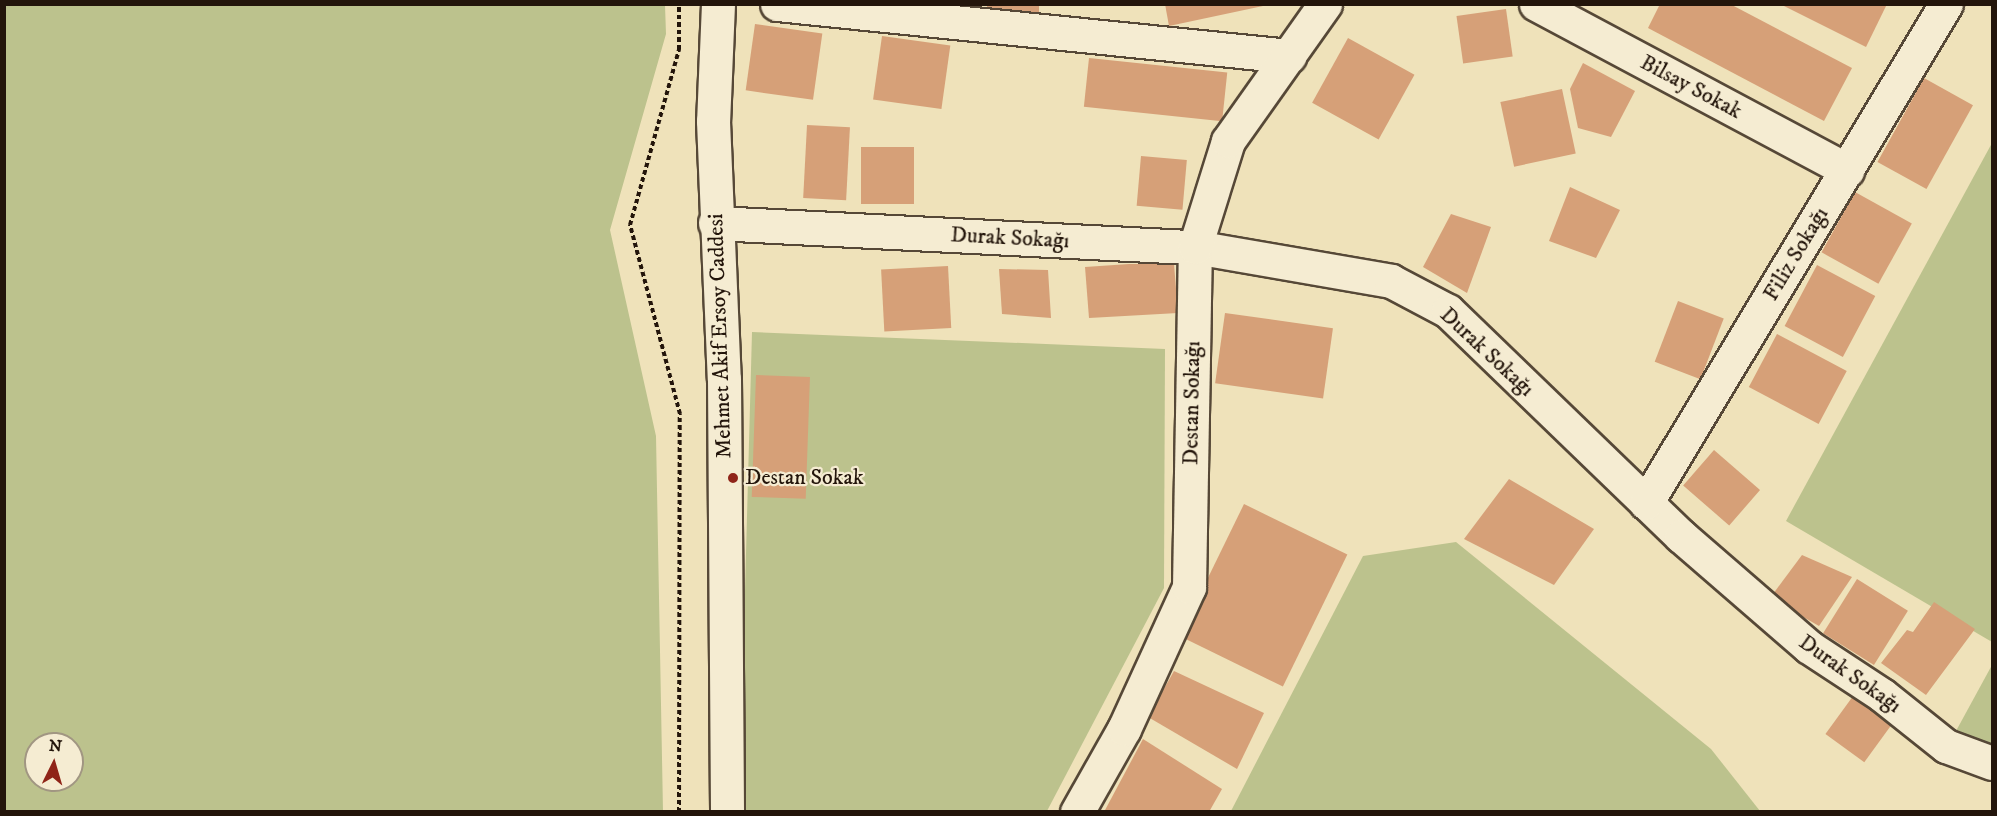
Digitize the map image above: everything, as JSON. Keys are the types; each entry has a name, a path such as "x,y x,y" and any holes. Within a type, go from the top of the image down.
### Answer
{"street":[{"name":"Mehmet Akif Ersoy Caddesi","path":"718,4 713,121 715,223 724,390 727,812"},
{"path":"777,4 1063,19 1289,56"},
{"name":"Destan Sokağı","path":"1077,812 1124,729 1189,587 1195,247 1228,141 1325,4"},
{"name":"Bilsay Sokak","path":"1536,4 1847,170"},
{"name":"Filiz Sokağı","path":"1646,503 1946,4"},
{"name":"Durak Sokağı","path":"715,223 1195,247 1391,281 1448,311 1646,503 1809,647 1882,695 1946,746 1992,763"}],"path":[{"path":"679,4 679,49 630,225 680,414 679,812"}],"green space":[{"path":"5,4 665,5 666,34 610,230 656,436 663,811 5,811"},
{"path":"1992,143 1992,642 1786,521"},
{"path":"752,332 1165,349 1164,588 1047,811 739,812"},
{"path":"1456,542 1711,749 1760,811 1231,811 1363,556"},
{"path":"1992,665 1992,745 1956,731"}],"building":[{"path":"987,4 1039,4 1039,13 987,8"},
{"path":"1165,4 1263,4 1263,6 1169,26"},
{"path":"1660,4 1730,4 1852,68 1824,121 1648,28"},
{"path":"1780,4 1887,4 1866,47"},
{"path":"1506,9 1513,57 1463,63 1456,16"},
{"path":"755,24 822,33 813,100 746,90"},
{"path":"882,36 950,46 941,109 873,99"},
{"path":"1348,38 1414,75 1379,140 1312,103"},
{"path":"1089,58 1227,73 1222,121 1084,107"},
{"path":"1583,63 1635,91 1611,137 1578,128 1570,89"},
{"path":"1924,78 1973,105 1926,189 1877,162"},
{"path":"1562,89 1576,154 1514,167 1500,102"},
{"path":"807,125 850,127 846,200 803,198"},
{"path":"861,147 914,147 914,204 861,204"},
{"path":"1141,156 1187,160 1182,210 1137,206"},
{"path":"1570,187 1620,210 1596,258 1549,241"},
{"path":"1855,192 1912,224 1878,284 1822,252"},
{"path":"1451,214 1491,227 1467,293 1423,267"},
{"path":"1174,264 1178,313 1089,318 1085,267"},
{"path":"1817,265 1875,296 1843,357 1785,326"},
{"path":"948,266 951,328 884,331 881,270"},
{"path":"999,269 1048,270 1051,318 1002,314"},
{"path":"1678,301 1724,319 1700,379 1655,362"},
{"path":"1225,313 1333,328 1323,398 1215,383"},
{"path":"1777,334 1847,371 1819,424 1749,387"},
{"path":"756,375 810,377 806,499 752,497"},
{"path":"1714,450 1760,490 1729,525 1683,485"},
{"path":"1509,479 1594,529 1554,585 1464,539"},
{"path":"1244,504 1347,554 1283,687 1180,636"},
{"path":"1802,555 1852,577 1819,626 1770,598"},
{"path":"1857,579 1908,611 1874,665 1823,633"},
{"path":"1934,602 1975,629 1926,695 1881,663 1907,630 1913,632"},
{"path":"1174,671 1264,713 1237,769 1148,717"},
{"path":"1856,692 1895,720 1864,762 1825,734"},
{"path":"1143,739 1222,789 1209,812 1104,812"}],"place":[{"name":"Destan Sokak","path":"733,478"}]}
